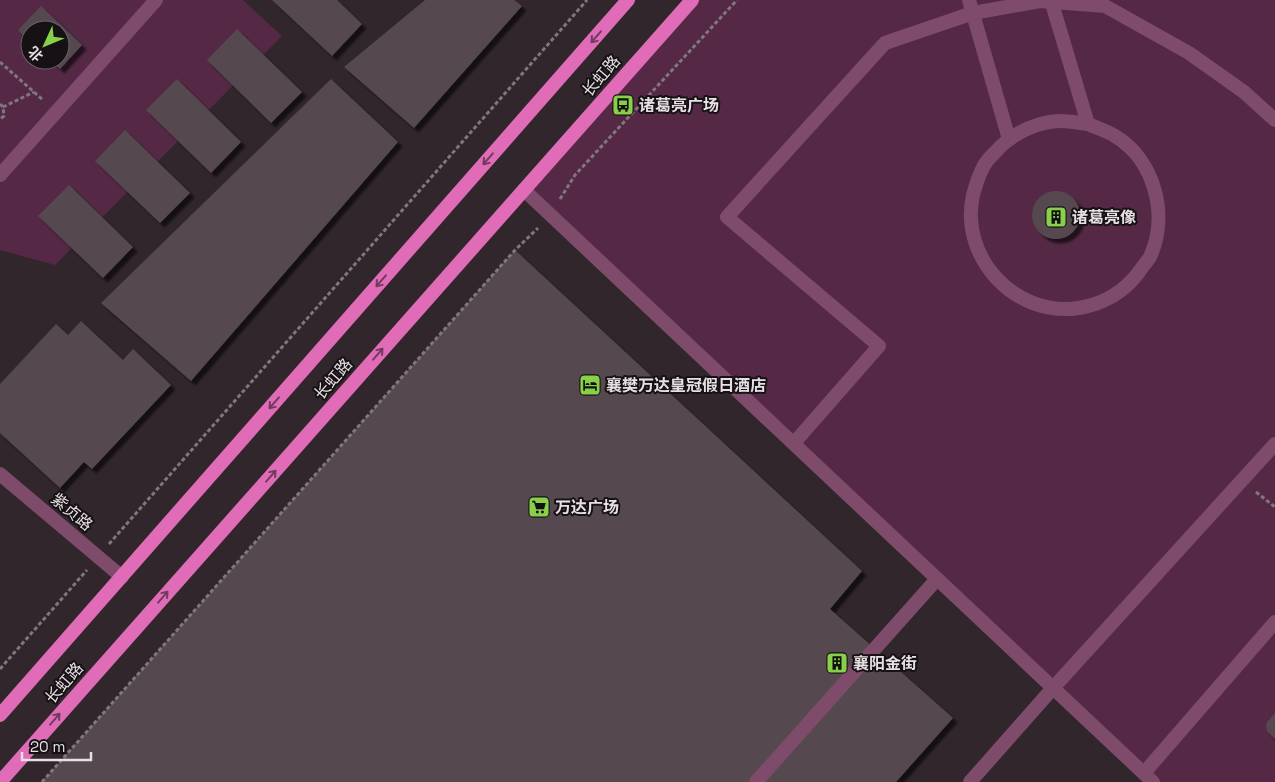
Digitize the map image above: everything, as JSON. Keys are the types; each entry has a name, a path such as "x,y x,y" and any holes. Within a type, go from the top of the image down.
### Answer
{"highway":[{"name":"长虹路","path":"0,715 628,0"},
{"name":"长虹路","path":"0,782 692,0"}],"street":[{"path":"0,176 156,0"},
{"path":"794,443 879,346 727,216 885,43 971,6 1040,1 1105,6 1188,54 1244,92 1275,120"},
{"path":"1051,1 1088,124"},
{"path":"971,6 1009,138"},
{"path":"1060,121 1088,124 1116,137 1137,155 1152,179 1158,203 1158,228 1150,257 1132,281 1114,296 1093,305 1070,309 1046,308 1020,298 998,282 984,263 974,241 971,223 971,205 976,183 986,162 1009,138 1033,126 1060,121"},
{"path":"524,190 1148,777 1275,622"},
{"path":"970,782 1275,444"},
{"name":"紫贞路","path":"0,474 122,577"},
{"path":"756,782 937,579"}],"path":[{"path":"0,669 588,0"},
{"path":"42,782 515,250 551,215 575,175 737,0"},
{"path":"0,62 57,112"},
{"path":"0,119 4,116 1,106 34,92"},
{"path":"1242,480 1275,507"}],"shaded area":[{"path":"0,0 243,0 282,36 55,265 0,250"},
{"path":"692,0 1275,0 1275,782 1153,782 524,190"}],"building":[{"path":"272,0 337,0 362,24 332,56"},
{"path":"425,0 514,0 522,6 414,128 344,67"},
{"path":"41,6 56,20 28,20"},
{"path":"237,29 302,92 271,123 207,60"},
{"path":"70,34 82,45 70,58"},
{"path":"177,79 241,142 211,173 146,110"},
{"path":"331,79 398,142 191,381 101,303"},
{"path":"125,130 190,193 160,223 95,161"},
{"path":"69,185 133,247 103,278 38,216"},
{"name":"诸葛亮像","path":"1056,191 1065,193 1073,198 1078,206 1080,215 1078,224 1073,232 1065,237 1056,239 1047,237 1039,232 1034,224 1032,215 1034,206 1039,198 1047,193"},
{"name":"万达广场","path":"515,250 862,571 830,609 953,718 896,782 42,782"},
{"path":"81,321 123,360 133,349 171,385 92,469 84,462 60,488 0,433 0,384 56,324 68,335"},
{"path":"1275,713 1275,739 1267,731 1266,727 1267,722"}],"place":[{"name":"诸葛亮广场","path":"623,105"},
{"name":"诸葛亮像","path":"1056,217"},
{"name":"襄樊万达皇冠假日酒店","path":"590,385"},
{"name":"万达广场","path":"539,507"},
{"name":"襄阳金街","path":"837,663"}]}
